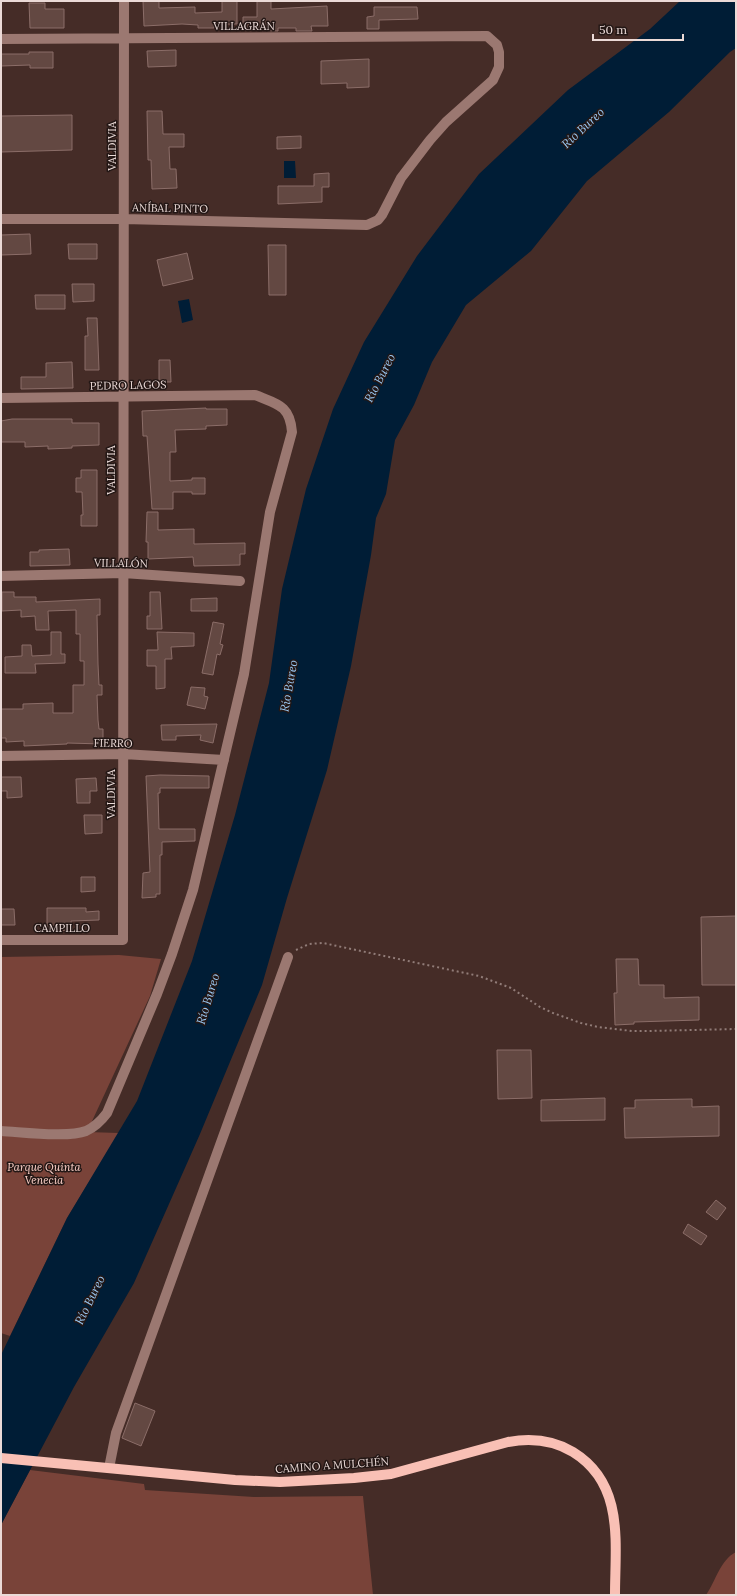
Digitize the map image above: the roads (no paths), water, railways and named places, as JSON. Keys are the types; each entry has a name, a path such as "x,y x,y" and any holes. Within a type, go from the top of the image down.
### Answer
{"main road":[{"name":"CAMINO A MULCHÉN","path":"1,1458 235,1480 280,1482 391,1474 508,1442 528,1440 548,1442 569,1450 586,1461 598,1475 608,1492 615,1524 615,1595"}],"street":[{"name":"VALDIVIA","path":"123,940 124,1"},
{"name":"VILLAGRÁN","path":"1,39 487,36"},
{"name":"ANÍBAL PINTO","path":"1,218 124,219 367,225 378,220 386,210 395,189 408,168 430,140 446,122 493,80 499,67 499,52 497,45 487,36"},
{"name":"PEDRO LAGOS","path":"1,398 255,395 282,406 290,420 292,439 270,512 250,637 224,760"},
{"name":"VILLALÓN","path":"1,576 123,573 240,581"},
{"name":"FIERRO","path":"1,756 123,754 224,760"},
{"path":"1,1131 77,1133 96,1125 107,1113 157,994 183,922 193,890 224,760"},
{"name":"CAMPILLO","path":"1,940 123,940"},
{"path":"109,1468 116,1433 288,957"}],"water":[{"name":"Río Bureo","path":"680,1 736,1 736,48 730,52 669,112 587,181 531,251 466,305 432,362 414,405 395,440 386,494 376,518 371,555 351,666 327,770 287,898 262,985 200,1134 134,1283 74,1387 1,1525 1,1355 67,1218 137,1101 192,961 235,815 269,683 282,589 306,489 333,409 364,342 417,256 479,174 568,90 650,29"},
{"path":"284,161 295,161 296,178 284,178"},
{"path":"189,299 193,320 182,323 178,301"}],"park label":[{"name":"Parque Quinta Venecia","path":"44,1173"}]}
